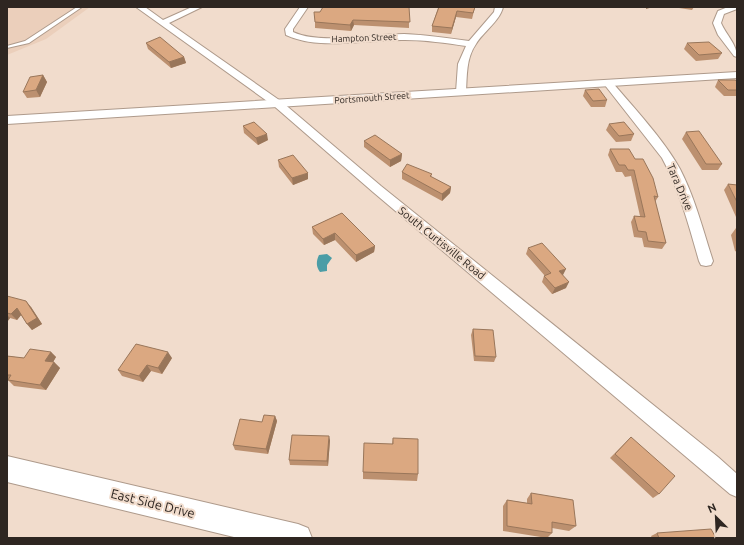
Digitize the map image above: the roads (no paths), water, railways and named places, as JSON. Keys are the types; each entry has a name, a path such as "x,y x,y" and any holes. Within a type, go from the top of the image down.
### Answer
{"main road":[{"name":"East Side Drive","path":"7,469 298,538"}],"street":[{"name":"South Curtisville Road","path":"140,7 278,104 377,189 737,487"},
{"path":"163,23 198,7"},
{"name":"Hampton Street","path":"304,7 289,29 289,33 293,36 319,40 405,37 471,44"},
{"path":"461,92 463,64 471,44 498,12 499,7"},
{"path":"730,8 730,15 726,24 729,33 737,42"},
{"path":"730,8 719,15 718,26 722,35 737,54"},
{"name":"Portsmouth Street","path":"7,120 737,75"},
{"name":"Tara Drive","path":"609,84 667,157 673,167 685,192 706,261"}],"lane":[{"path":"7,48 27,42 80,7"}],"water":[{"path":"327,254 332,258 327,265 327,271 320,272 317,266 318,257 319,255"}]}
